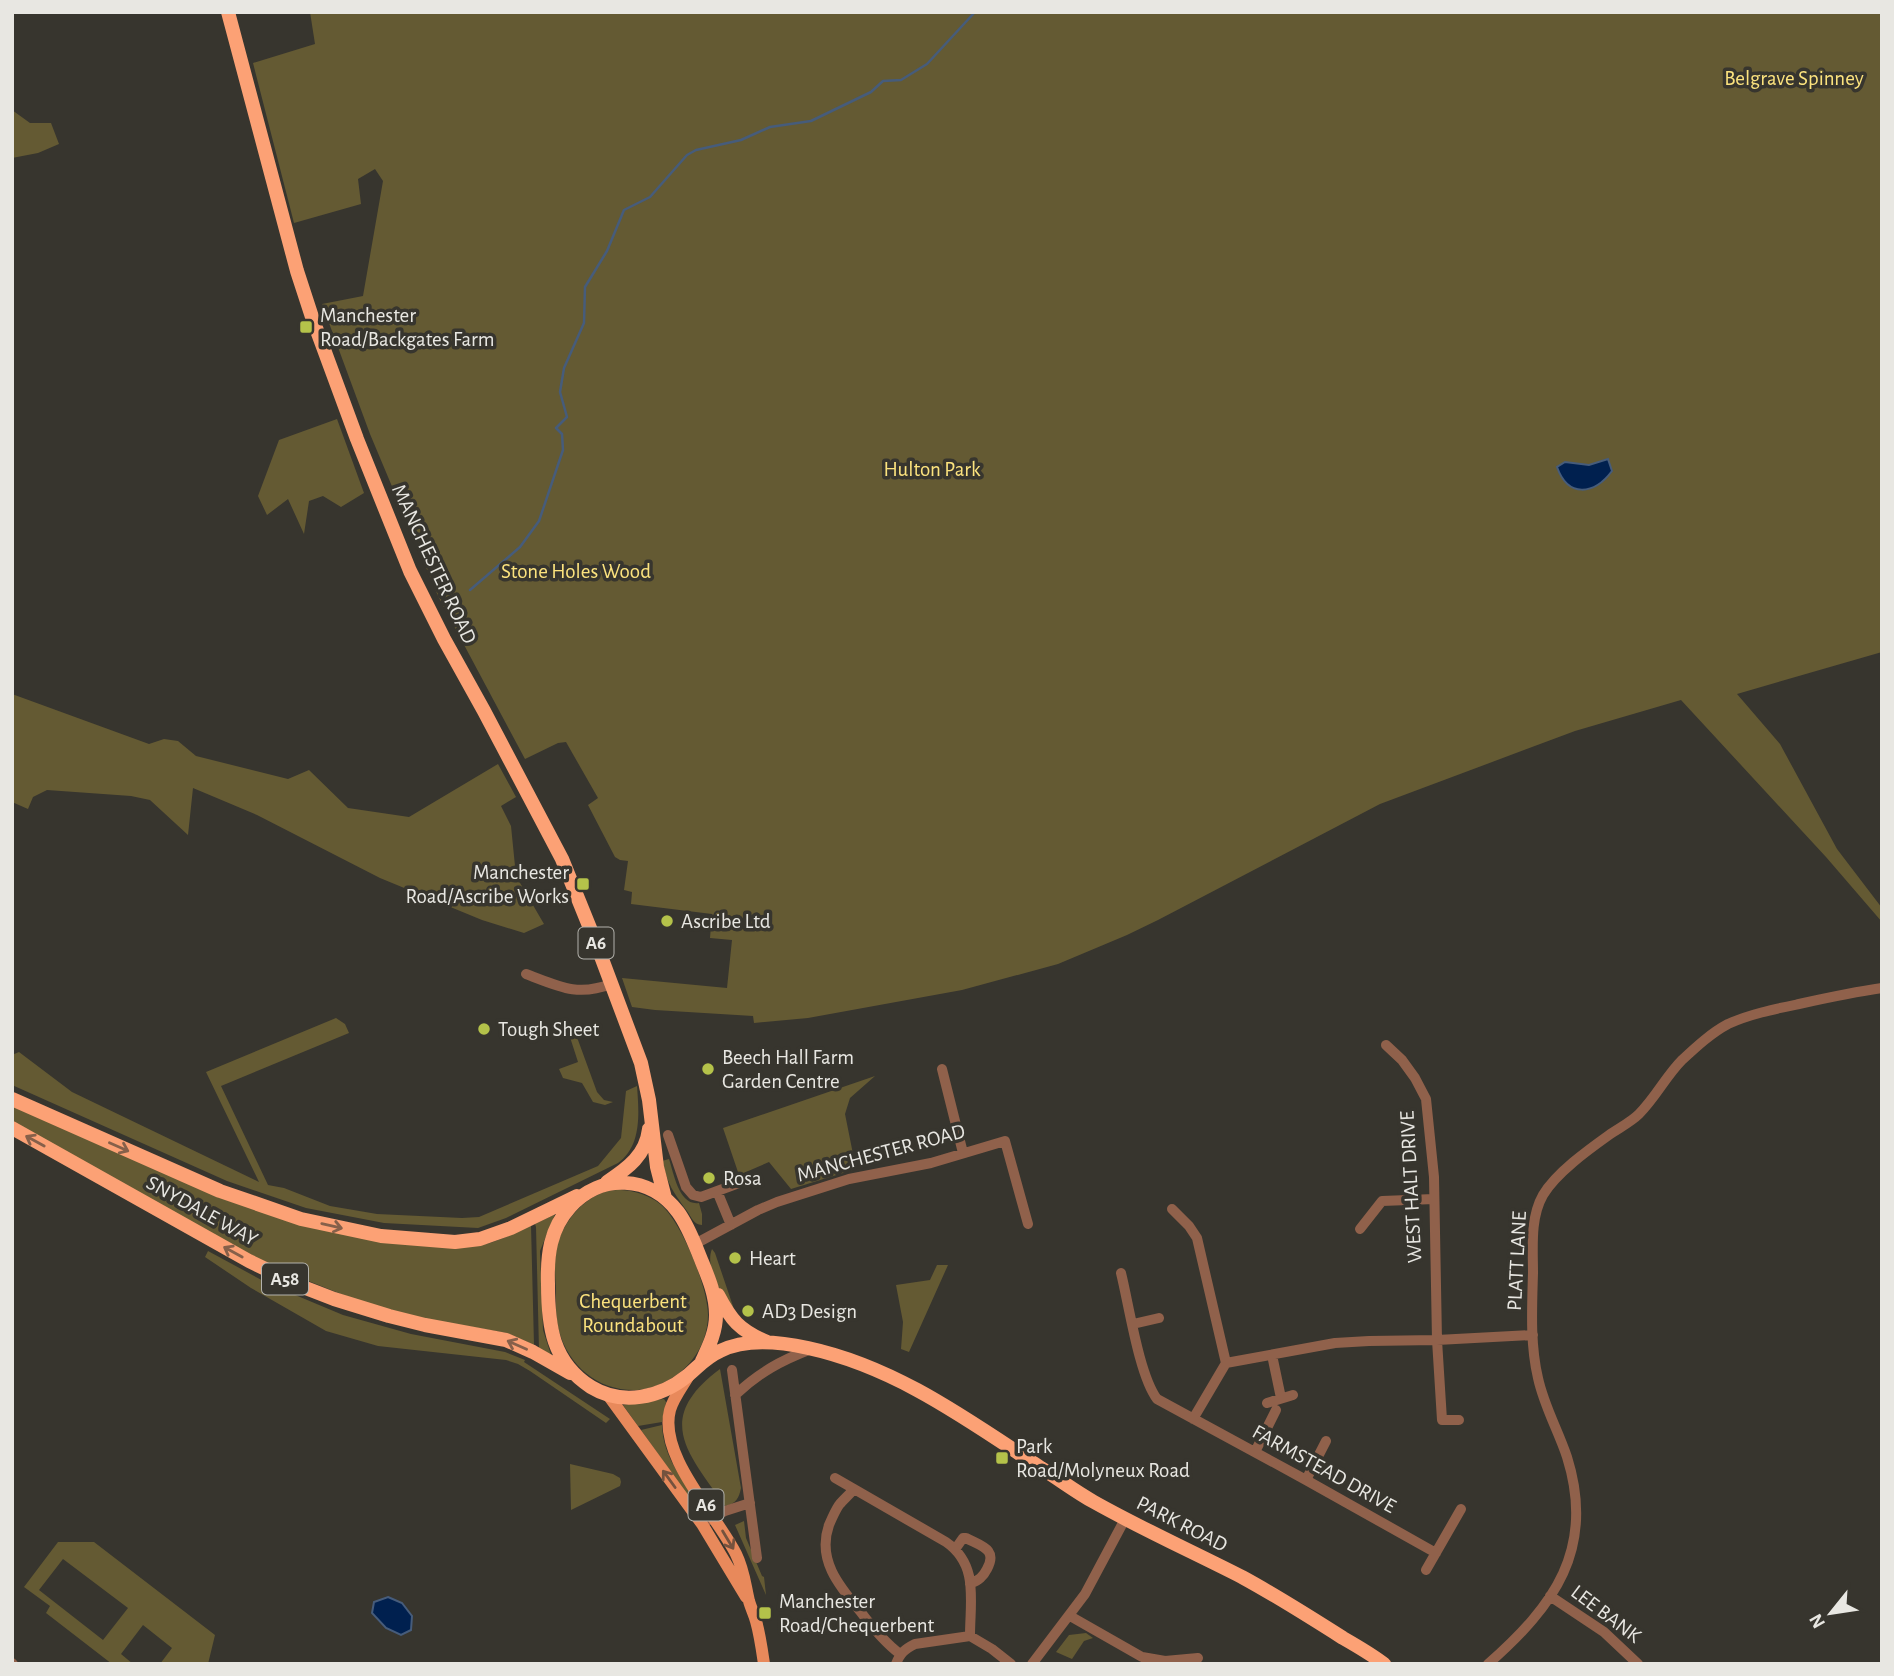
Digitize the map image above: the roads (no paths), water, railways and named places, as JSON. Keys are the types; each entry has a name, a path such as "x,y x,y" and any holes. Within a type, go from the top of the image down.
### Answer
{"highway":[{"name":"MANCHESTER ROAD","path":"228,12 304,293 383,507 410,571 562,859 641,1063 657,1167 665,1198"},
{"name":"SNYDALE WAY","path":"12,1099 230,1195 301,1219 381,1236 455,1242 480,1239 511,1228 586,1192"},
{"name":"MANCHESTER ROAD","path":"603,1184 626,1169 640,1154 648,1134 650,1114"},
{"name":"SNYDALE WAY","path":"12,1128 228,1250 303,1287 388,1316 506,1340 577,1377"},
{"name":"A58","path":"621,1182 635,1184 665,1198 686,1224 709,1278 716,1314 712,1340 702,1361 690,1374 658,1394 627,1398 608,1395 594,1389 577,1377 557,1348 551,1332 548,1312 549,1246 555,1230 572,1204 586,1192 603,1184 621,1182"},
{"name":"PARK ROAD","path":"709,1278 731,1318 751,1336 767,1342 811,1349 898,1378 986,1431 1090,1500 1283,1600 1384,1664"},
{"name":"PARK ROAD","path":"702,1361 732,1346 767,1342"}],"main road":[{"name":"A6","path":"690,1374 670,1410 669,1439 680,1466 714,1517 743,1570 764,1664"},
{"name":"A6","path":"608,1395 702,1524 748,1600"}],"street":[{"path":"526,974 564,989 597,990 611,984"},
{"name":"PLATT LANE","path":"1488,1664 1525,1629 1550,1596 1565,1572 1573,1544 1576,1502 1574,1486 1566,1454 1540,1389 1535,1363 1534,1220 1543,1196 1557,1178 1592,1148 1637,1116 1681,1062 1727,1025 1784,1007 1882,988"},
{"name":"WEST HALT DRIVE","path":"1386,1045 1402,1060 1426,1099 1433,1166 1437,1340 1442,1420 1459,1420"},
{"path":"942,1069 963,1153"},
{"path":"668,1135 689,1192 696,1197 739,1183"},
{"name":"MANCHESTER ROAD","path":"695,1244 777,1202 849,1180 930,1163 1005,1141 1028,1224"},
{"path":"717,1191 730,1226"},
{"path":"1360,1229 1382,1201 1434,1199"},
{"path":"1172,1209 1197,1238 1226,1363 1193,1419"},
{"name":"FARMSTEAD DRIVE","path":"1121,1273 1143,1367 1152,1393 1157,1399 1436,1553"},
{"path":"1133,1324 1159,1318"},
{"path":"1226,1363 1335,1343 1533,1335"},
{"path":"735,1395 761,1372 811,1349"},
{"path":"1272,1354 1281,1398"},
{"path":"732,1370 757,1559"},
{"path":"1255,1452 1271,1406 1281,1398 1293,1395"},
{"path":"1306,1480 1328,1447"},
{"path":"835,1478 956,1548 964,1559 971,1584 970,1636"},
{"path":"854,1489 838,1506 833,1516 825,1538 826,1558 841,1588 898,1659 907,1648 915,1644 970,1636 1011,1664"},
{"path":"702,1524 733,1508 750,1503"},
{"path":"1426,1570 1461,1509"},
{"path":"1032,1664 1093,1582 1125,1519"},
{"path":"956,1548 963,1538 966,1538 991,1554 991,1562 984,1576 971,1584"},
{"name":"LEE BANK","path":"1550,1596 1604,1632 1639,1664"},
{"path":"1070,1616 1142,1657 1165,1661 1198,1658"}],"water":[{"path":"1608,459 1612,471 1597,485 1582,490 1568,484 1557,467 1565,462 1589,465"},
{"path":"388,1597 402,1603 412,1616 411,1630 401,1635 386,1628 372,1613 374,1602"}],"waterway":[{"path":"470,590 520,547 539,521 563,450 562,434 556,428 567,417 560,392 564,368 584,323 585,287 607,251 624,210 650,197 687,155 696,150 741,140 770,127 811,121 871,92 883,81 901,80 927,64 975,12"}],"place":[{"name":"Manchester Road/Backgates Farm","path":"306,327"},
{"name":"Manchester Road/Ascribe Works","path":"583,884"},
{"name":"Ascribe Ltd","path":"667,921"},
{"name":"Tough Sheet","path":"484,1029"},
{"name":"Beech Hall Farm Garden Centre","path":"708,1069"},
{"name":"Rosa","path":"709,1178"},
{"name":"Heart","path":"735,1258"},
{"name":"AD3 Design","path":"748,1311"},
{"name":"Park Road/Molyneux Road","path":"1002,1458"},
{"name":"Manchester Road/Chequerbent","path":"765,1613"}],"park label":[{"name":"Belgrave Spinney","path":"1794,78"},
{"name":"Hulton Park","path":"932,469"},
{"name":"Stone Holes Wood","path":"576,571"},
{"name":"Chequerbent Roundabout","path":"633,1313"}]}
